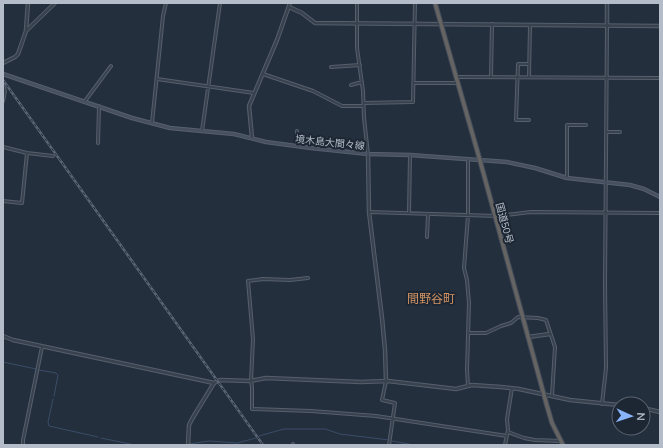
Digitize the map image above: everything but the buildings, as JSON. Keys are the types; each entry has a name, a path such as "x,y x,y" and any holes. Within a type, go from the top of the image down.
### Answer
{"highway":[{"name":"国道50号","path":"435,3 480,160 552,423 562,443"}],"main road":[{"name":"境木島大間々線","path":"3,74 170,128 234,134 266,142 368,154 410,155 511,163 567,178 638,187 660,197"}],"street":[{"path":"3,63 18,54 26,31 28,3"},
{"path":"26,31 55,3"},
{"path":"152,123 163,16 166,3"},
{"path":"202,131 220,3"},
{"path":"252,138 248,108 290,3"},
{"path":"357,3 357,48 362,82 368,154 369,212 385,350 386,381 382,400 395,403 389,445"},
{"path":"262,74 313,91 342,106 412,102 414,83 415,3"},
{"path":"602,404 606,368 605,284 607,3"},
{"path":"289,7 302,13 315,23 660,26"},
{"path":"491,76 492,24"},
{"path":"529,77 530,25"},
{"path":"529,64 518,64 516,120 529,120"},
{"path":"331,67 360,65"},
{"path":"85,101 111,66"},
{"path":"456,77 517,76 660,78"},
{"path":"157,79 254,93"},
{"path":"351,85 362,82"},
{"path":"414,83 458,83"},
{"path":"3,84 5,91 3,101"},
{"path":"98,143 99,106"},
{"path":"567,178 567,125 586,125"},
{"path":"297,131 297,146"},
{"path":"606,132 620,132"},
{"path":"3,147 27,153 53,156"},
{"path":"3,201 22,202 27,153"},
{"path":"409,213 410,155"},
{"path":"468,159 468,215 464,270 467,280 469,303 468,386"},
{"path":"369,212 495,216 531,212 660,213"},
{"path":"428,214 428,237"},
{"path":"308,278 290,280 258,279 248,281 253,339 251,381 252,409 311,410 393,418 507,436"},
{"path":"469,333 486,333 510,323 516,318 539,318 546,320 555,349 552,396"},
{"path":"528,336 550,334"},
{"path":"3,336 42,347 214,383 224,380 251,381 266,378 361,382 386,381 448,388 461,388 474,385 512,388 552,396 611,405"},
{"path":"23,445 42,347"},
{"path":"188,445 189,425 214,383"},
{"path":"505,445 508,432 507,419 512,388"},
{"path":"508,432 524,438 562,443"}],"waterway":[{"path":"3,362 36,369"},
{"path":"39,370 56,373 58,375 54,396"},
{"path":"53,399 48,422 49,426 98,437"},
{"path":"259,436 284,429 325,429 340,434 389,440"},
{"path":"101,438 135,445"},
{"path":"189,444 209,441 237,443 256,438"},
{"path":"392,441 414,445"}],"railway":[{"path":"3,80 263,445"}],"district":[{"name":"間野谷町","path":"431,299"}]}
